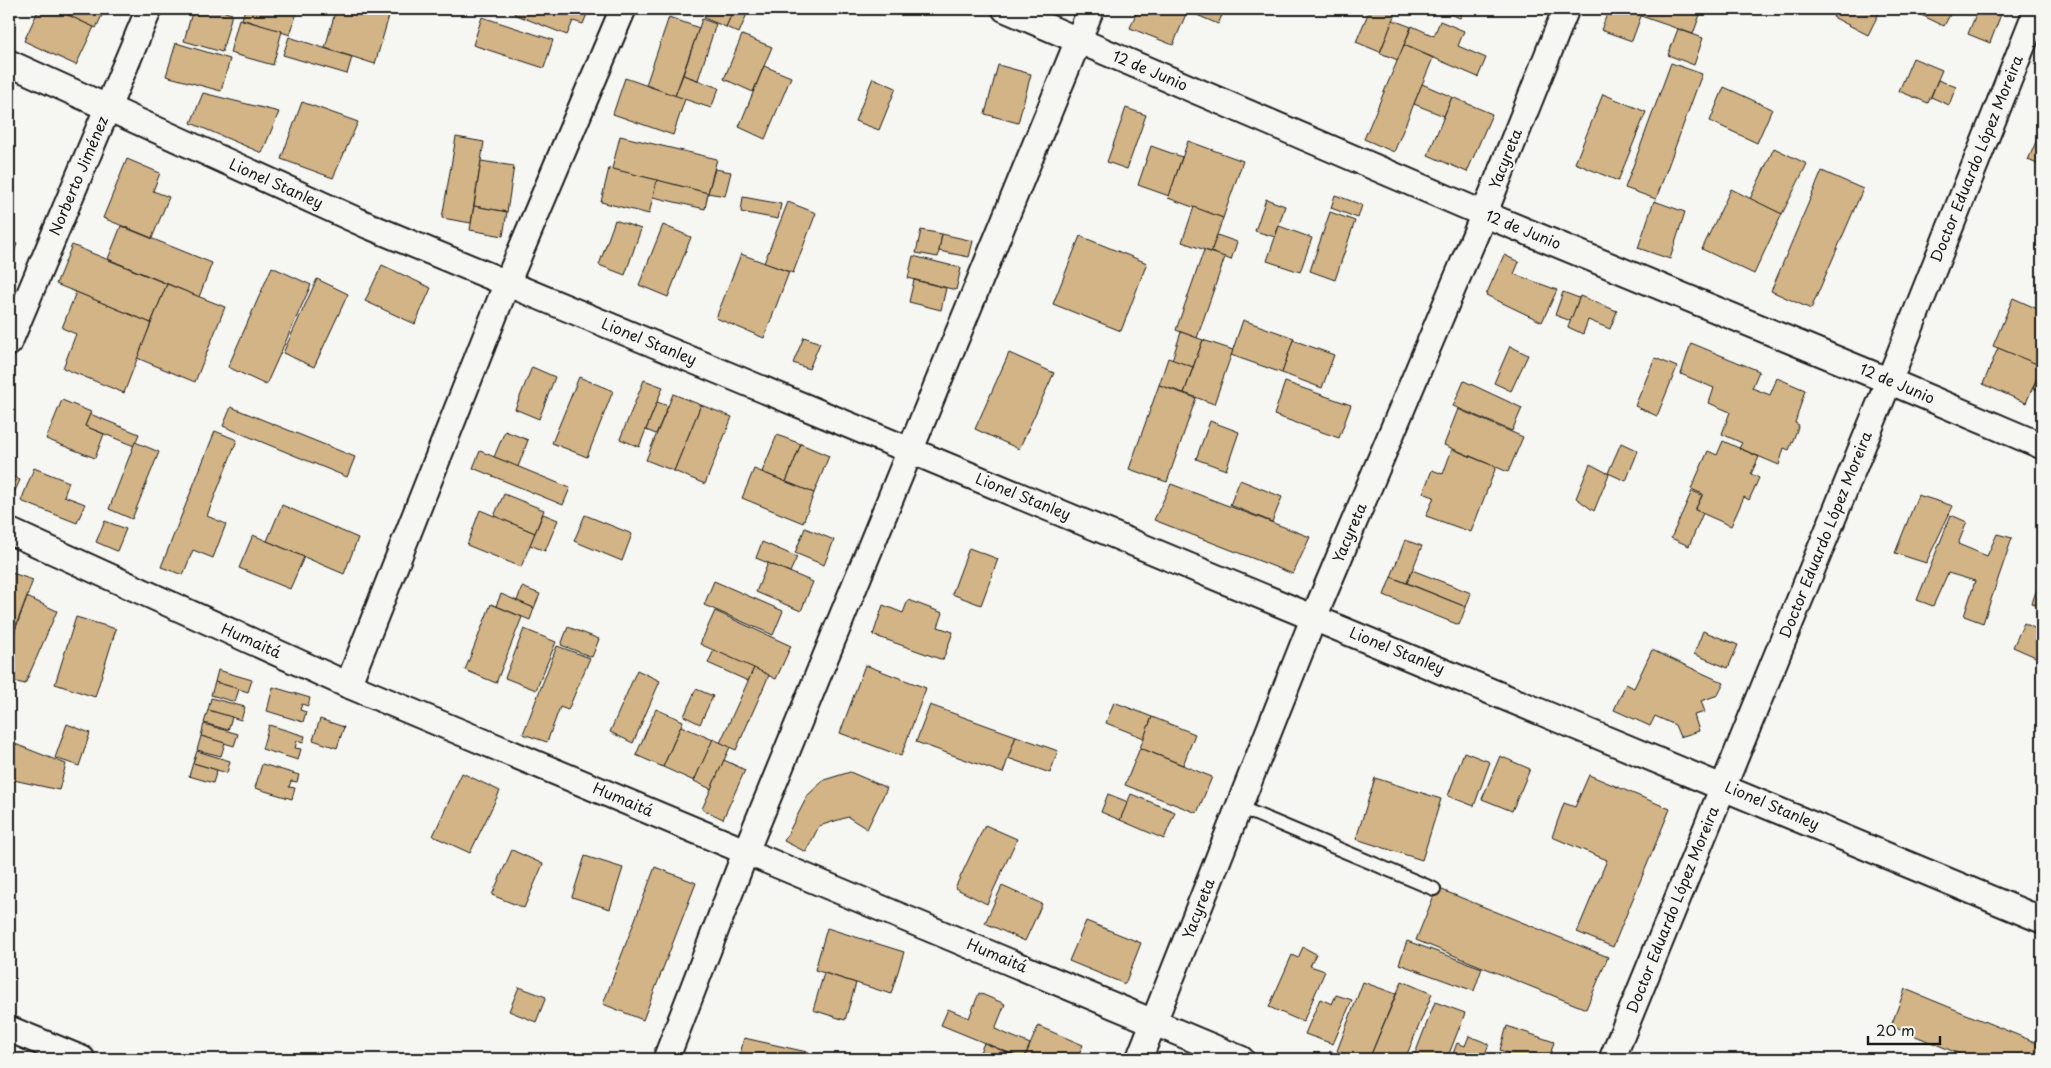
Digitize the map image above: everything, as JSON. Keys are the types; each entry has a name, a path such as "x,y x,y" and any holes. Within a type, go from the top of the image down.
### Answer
{"street":[{"name":"Norberto Jiménez","path":"9,343 149,9"},
{"path":"348,685 507,283 623,9"},
{"name":"12 de Junio","path":"1005,9 1484,214 2042,446"},
{"path":"666,1059 746,851 1091,9"},
{"name":"Yacyreta","path":"1140,1059 1314,617 1484,214 1566,9"},
{"name":"Doctor Eduardo López Moreira","path":"1612,1059 1889,381 2037,9"},
{"name":"Lionel Stanley","path":"9,63 369,226 1723,786 2042,920"},
{"name":"Humaitá","path":"9,531 348,685 1241,1059"},
{"path":"9,1029 74,1058"}],"lane":[{"path":"1239,807 1434,889"}],"building":[{"path":"39,9 55,9 94,27 76,65 24,41"},
{"path":"55,9 105,9 96,28"},
{"path":"193,9 225,9 225,12 232,14 222,52 184,41"},
{"path":"245,9 298,9 290,35 242,19"},
{"path":"336,9 349,9 365,14 366,9 391,9 375,64 325,48"},
{"path":"349,9 366,9 365,14"},
{"path":"516,9 589,9 583,24 573,21 567,35 514,14"},
{"path":"708,9 734,9 726,27 704,18"},
{"path":"734,9 749,9 739,33 726,27"},
{"path":"1138,9 1174,9 1186,14 1173,45 1130,28"},
{"path":"1183,9 1225,9 1218,24"},
{"path":"1370,9 1398,9 1380,52 1356,42"},
{"path":"1438,9 1464,9 1460,18"},
{"path":"1609,9 1702,9 1693,34 1641,16 1632,41 1601,30"},
{"path":"1837,9 1881,9 1868,35 1833,17"},
{"path":"1909,9 1953,9 1944,26"},
{"path":"1978,9 2003,9 1990,43 1968,34"},
{"path":"482,17 553,40 544,68 473,45"},
{"path":"669,17 699,28 675,96 646,85"},
{"path":"239,19 282,31 273,65 230,53"},
{"path":"702,19 716,24 698,80 683,75"},
{"path":"1393,20 1411,27 1398,60 1380,53"},
{"path":"1440,21 1464,31 1458,46 1486,58 1478,77 1404,45 1412,26 1434,36"},
{"path":"1678,29 1703,38 1694,65 1668,55"},
{"path":"742,35 772,47 753,92 724,79"},
{"path":"289,37 352,57 347,74 283,55"},
{"path":"176,43 230,59 221,91 166,76"},
{"path":"1404,45 1433,58 1394,152 1364,139"},
{"path":"1913,58 1942,70 1928,103 1899,91"},
{"path":"1671,63 1702,74 1656,199 1625,188"},
{"path":"998,65 1031,74 1018,123 985,114"},
{"path":"764,66 791,77 765,139 739,127"},
{"path":"683,75 719,88 711,108 675,96"},
{"path":"625,78 685,99 673,135 613,114"},
{"path":"873,78 896,88 879,130 855,121"},
{"path":"1938,80 1956,87 1949,105 1931,97"},
{"path":"1422,84 1452,97 1444,116 1414,104"},
{"path":"1724,87 1772,109 1757,143 1710,121"},
{"path":"203,93 279,112 262,153 191,123"},
{"path":"1603,94 1646,112 1618,181 1575,163"},
{"path":"1452,97 1492,114 1467,172 1428,155"},
{"path":"302,102 358,122 333,178 281,159"},
{"path":"1126,108 1146,115 1127,169 1107,162"},
{"path":"2042,128 2042,166 2028,160"},
{"path":"620,136 717,159 708,193 612,169"},
{"path":"456,137 484,142 471,223 442,218"},
{"path":"1188,141 1243,161 1223,218 1168,198"},
{"path":"1151,146 1182,157 1169,196 1138,185"},
{"path":"1774,148 1807,164 1782,214 1750,199"},
{"path":"127,159 160,173 153,191 169,197 152,238 103,218"},
{"path":"481,161 514,166 507,212 474,206"},
{"path":"609,168 657,180 649,214 601,202"},
{"path":"715,169 731,172 725,196 708,193"},
{"path":"1822,171 1863,189 1811,309 1771,291"},
{"path":"657,180 708,193 705,209 653,197"},
{"path":"1731,189 1782,214 1754,274 1702,249"},
{"path":"1335,195 1362,205 1358,218 1331,208"},
{"path":"743,197 781,204 778,219 741,212"},
{"path":"1266,199 1285,206 1275,237 1255,231"},
{"path":"1654,201 1685,212 1670,259 1638,248"},
{"path":"788,202 816,213 793,273 764,263"},
{"path":"474,206 507,212 503,236 470,230"},
{"path":"1194,207 1223,218 1211,252 1182,242"},
{"path":"1330,212 1355,221 1335,280 1310,271"},
{"path":"615,220 641,229 625,275 599,265"},
{"path":"663,225 691,237 668,297 639,285"},
{"path":"121,226 212,263 199,297 108,259"},
{"path":"1279,226 1312,238 1300,272 1267,261"},
{"path":"921,230 942,234 938,257 916,253"},
{"path":"942,234 973,241 969,257 939,251"},
{"path":"1217,235 1237,242 1231,260 1211,252"},
{"path":"1080,236 1147,263 1121,331 1053,304"},
{"path":"9,241 17,244 9,264"},
{"path":"72,245 167,284 151,323 56,284"},
{"path":"1204,250 1225,257 1197,338 1176,330"},
{"path":"741,254 789,272 764,338 716,318"},
{"path":"1504,255 1519,262 1514,274 1557,290 1542,322 1486,295"},
{"path":"913,256 961,268 956,290 908,278"},
{"path":"382,265 431,288 415,324 365,301"},
{"path":"272,267 311,285 266,385 228,367"},
{"path":"317,279 348,294 314,367 283,353"},
{"path":"914,280 946,288 941,310 909,302"},
{"path":"167,284 225,307 195,382 137,358"},
{"path":"76,292 151,323 124,393 63,368 76,334 62,328"},
{"path":"1563,292 1579,298 1571,321 1555,315"},
{"path":"1580,296 1617,311 1610,329 1588,320 1583,334 1568,327"},
{"path":"2013,298 2042,311 2042,367 1993,346"},
{"path":"1243,320 1294,338 1282,373 1231,355"},
{"path":"1181,332 1203,340 1193,367 1172,360"},
{"path":"804,337 820,343 809,369 793,363"},
{"path":"1203,340 1233,350 1214,404 1184,393"},
{"path":"1293,340 1334,355 1322,388 1282,373"},
{"path":"1691,343 1759,371 1752,388 1770,395 1777,378 1805,390 1795,423 1799,425 1789,450 1784,448 1779,465 1739,448 1742,443 1722,434 1730,412 1709,403 1714,388 1681,374"},
{"path":"1510,346 1528,355 1511,391 1494,383"},
{"path":"1998,348 2042,366 2026,403 1983,384"},
{"path":"1009,353 1054,373 1019,449 975,429"},
{"path":"1168,358 1193,367 1184,393 1159,385"},
{"path":"1655,358 1677,367 1657,416 1635,406"},
{"path":"2042,366 2042,392 2033,388"},
{"path":"532,367 555,377 539,419 515,409"},
{"path":"579,377 613,391 587,457 552,443"},
{"path":"644,380 663,387 639,447 620,439"},
{"path":"1464,381 1522,408 1512,431 1453,406"},
{"path":"1285,382 1351,405 1339,438 1274,415"},
{"path":"1159,385 1196,398 1167,482 1129,469"},
{"path":"673,394 701,405 674,471 646,460"},
{"path":"62,400 91,412 85,426 104,434 95,458 46,439"},
{"path":"657,402 668,406 656,434 646,430"},
{"path":"701,405 732,417 705,484 674,471"},
{"path":"231,407 355,457 347,477 223,426"},
{"path":"1458,409 1523,437 1508,472 1444,445"},
{"path":"90,414 139,434 134,446 85,426"},
{"path":"1210,421 1239,432 1226,470 1196,459"},
{"path":"215,431 237,440 207,516 226,524 213,558 193,550 183,575 161,567"},
{"path":"505,431 528,440 518,467 494,457"},
{"path":"777,435 801,444 786,482 762,472"},
{"path":"1723,441 1759,457 1751,474 1759,478 1749,500 1744,497 1731,526 1695,510 1703,494 1691,489 1708,451 1717,455"},
{"path":"135,442 159,452 132,519 109,509"},
{"path":"1621,443 1638,451 1626,481 1608,473"},
{"path":"801,444 829,456 814,493 786,482"},
{"path":"1452,449 1496,467 1471,532 1426,516 1434,497 1423,493 1432,470 1443,474"},
{"path":"480,451 570,488 563,505 473,468"},
{"path":"1590,464 1609,474 1594,511 1576,498"},
{"path":"34,468 69,482 64,496 85,504 77,523 21,501"},
{"path":"754,469 814,493 803,523 742,498"},
{"path":"9,475 20,480 10,502 9,501"},
{"path":"1240,480 1282,497 1272,522 1230,505"},
{"path":"1171,484 1310,537 1293,574 1154,520"},
{"path":"1692,491 1702,495 1695,510 1703,513 1689,546 1671,538"},
{"path":"504,494 544,510 535,533 494,516"},
{"path":"1918,495 1953,506 1926,563 1895,553"},
{"path":"282,505 358,538 344,574 267,541"},
{"path":"480,510 535,533 521,567 467,545"},
{"path":"543,514 558,520 545,551 530,545"},
{"path":"585,515 632,534 622,561 574,541"},
{"path":"1951,515 1967,522 1958,544 1987,556 1997,534 2012,538 1983,623 1964,616 1975,581 1948,573 1933,606 1917,600"},
{"path":"105,521 126,529 117,551 96,542"},
{"path":"805,528 834,540 824,565 795,553"},
{"path":"253,535 304,557 290,589 239,568"},
{"path":"1405,540 1422,546 1407,583 1391,577"},
{"path":"762,542 797,557 790,572 756,558"},
{"path":"969,548 998,559 981,605 952,594"},
{"path":"768,563 813,582 801,611 756,592"},
{"path":"1412,570 1471,593 1466,607 1407,583"},
{"path":"9,572 33,580 9,644"},
{"path":"2042,575 2042,607 2032,603"},
{"path":"1391,577 1466,607 1459,625 1384,595"},
{"path":"714,581 783,611 773,635 704,605"},
{"path":"522,587 540,594 534,608 517,601"},
{"path":"501,594 534,608 530,620 496,606"},
{"path":"27,597 57,611 25,684 9,680 9,647"},
{"path":"908,600 943,613 938,627 953,632 943,660 873,635 883,605 903,613"},
{"path":"491,604 522,617 496,683 465,670"},
{"path":"715,611 791,646 776,679 700,644"},
{"path":"76,617 116,629 95,697 55,684"},
{"path":"2024,623 2042,632 2042,647 2038,658 2013,647"},
{"path":"568,627 599,639 592,657 561,645"},
{"path":"524,629 556,642 536,690 505,678"},
{"path":"1703,631 1738,645 1728,668 1694,654"},
{"path":"557,646 590,658 568,710 560,707 547,742 523,734"},
{"path":"714,650 754,668 748,681 708,663"},
{"path":"1652,650 1724,683 1718,695 1701,701 1705,712 1694,715 1699,731 1680,737 1675,725 1655,716 1650,726 1614,710 1626,684 1634,688"},
{"path":"865,665 926,688 901,756 840,733"},
{"path":"754,668 769,675 736,750 720,743"},
{"path":"218,670 252,680 248,692 215,682"},
{"path":"637,670 660,681 633,743 610,732"},
{"path":"215,682 239,689 235,702 211,695"},
{"path":"273,687 310,698 308,706 302,704 300,710 306,712 303,722 267,711"},
{"path":"696,689 713,696 700,724 684,716"},
{"path":"211,698 245,707 241,720 208,710"},
{"path":"1114,702 1152,717 1144,738 1106,723"},
{"path":"930,705 1016,736 1003,773 916,742"},
{"path":"656,709 683,721 663,767 636,755"},
{"path":"208,710 232,717 228,730 204,723"},
{"path":"1152,717 1195,734 1183,765 1140,748"},
{"path":"320,719 344,727 337,748 313,740"},
{"path":"67,724 90,733 79,766 55,758"},
{"path":"204,724 238,734 234,746 201,736"},
{"path":"269,725 305,736 303,743 297,741 295,748 301,749 298,760 262,749"},
{"path":"681,726 713,740 694,781 663,767"},
{"path":"201,736 225,743 221,756 197,750"},
{"path":"1016,736 1058,751 1050,773 1008,758"},
{"path":"713,739 730,747 711,789 694,781"},
{"path":"10,742 66,764 59,790 9,779"},
{"path":"1140,748 1212,777 1197,813 1125,785"},
{"path":"197,751 230,761 227,773 193,763"},
{"path":"1464,752 1490,762 1474,806 1448,796"},
{"path":"1500,756 1530,769 1512,811 1482,799"},
{"path":"724,760 745,770 723,819 702,809"},
{"path":"193,763 217,770 213,783 189,776"},
{"path":"262,764 299,775 297,782 291,781 289,787 295,788 292,799 255,788"},
{"path":"850,772 887,788 867,829 848,817 819,826 806,852 784,841 808,795 824,780"},
{"path":"462,773 500,791 470,853 433,836"},
{"path":"1589,775 1670,809 1613,947 1577,932 1607,860 1552,837 1564,803 1575,807"},
{"path":"1375,778 1441,799 1422,860 1356,839"},
{"path":"1108,794 1128,802 1120,820 1101,812"},
{"path":"1131,794 1175,812 1164,839 1120,820"},
{"path":"985,825 1017,839 987,904 955,888"},
{"path":"512,850 543,864 524,908 492,895"},
{"path":"585,856 623,868 610,909 572,897"},
{"path":"655,867 696,883 643,1020 603,1004"},
{"path":"1002,886 1042,904 1025,941 985,923"},
{"path":"1437,888 1608,957 1586,1009 1416,940"},
{"path":"1086,921 1141,943 1125,984 1069,961"},
{"path":"827,928 904,952 891,994 815,970"},
{"path":"1407,941 1482,968 1474,991 1399,964"},
{"path":"1303,947 1316,954 1310,966 1325,971 1303,1022 1269,1007 1292,955 1298,958"},
{"path":"824,973 856,983 845,1020 813,1010"},
{"path":"1402,981 1432,994 1405,1059 1369,1059"},
{"path":"1363,982 1396,994 1369,1059 1358,1059 1337,1051"},
{"path":"519,987 546,997 536,1022 509,1011"},
{"path":"1905,989 2042,1045 2042,1059 1972,1059 1891,1026"},
{"path":"979,993 1005,1004 995,1029 1030,1044 1024,1059 941,1025 948,1009 969,1018"},
{"path":"1336,995 1352,1000 1333,1044 1305,1034 1320,999 1332,1004"},
{"path":"1435,1002 1465,1013 1447,1059 1413,1059"},
{"path":"1038,1026 1083,1045 1077,1059 1024,1059"},
{"path":"1507,1026 1554,1042 1549,1059 1506,1059 1508,1053 1500,1050"},
{"path":"1469,1036 1489,1044 1483,1059 1451,1059 1457,1043 1465,1046"},
{"path":"744,1038 807,1052 805,1059 739,1059"},
{"path":"984,1043 1022,1059 977,1059"},
{"path":"1330,1051 1345,1058 1345,1059 1326,1059"}]}
